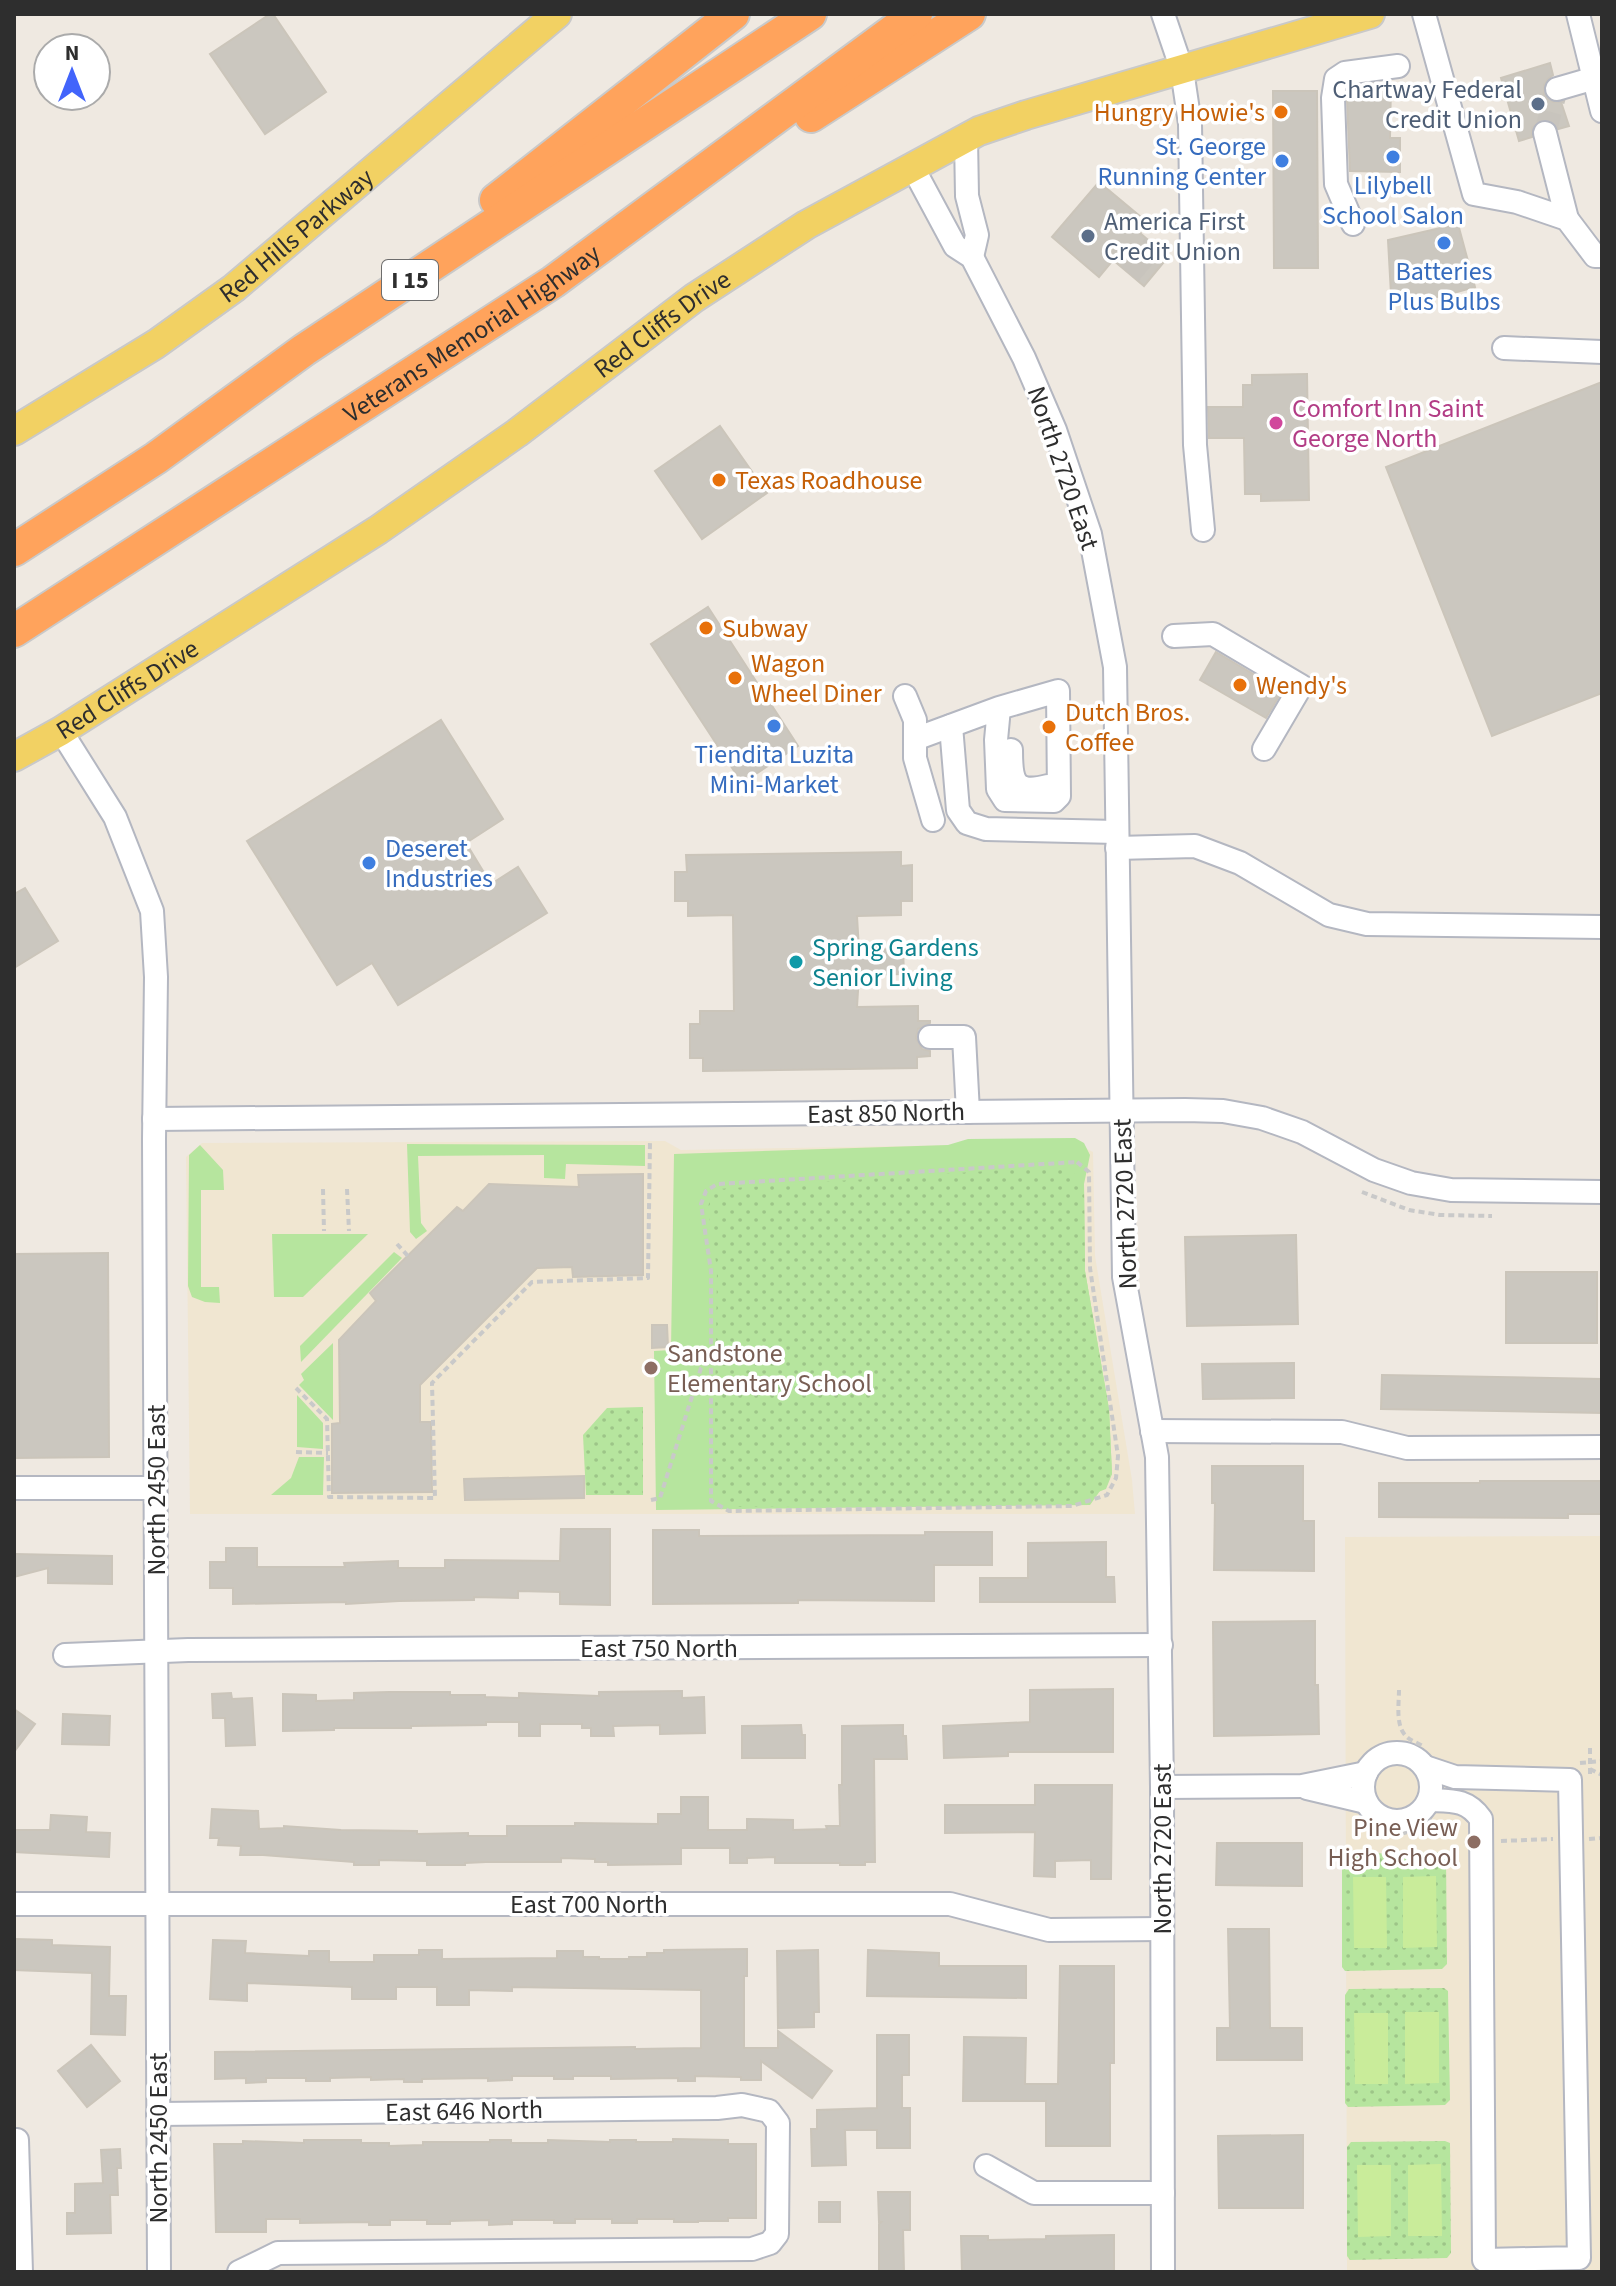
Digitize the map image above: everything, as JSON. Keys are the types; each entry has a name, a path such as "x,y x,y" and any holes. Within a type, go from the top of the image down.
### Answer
{"highway":[{"path":"304,350 733,14"},
{"name":"I 15","path":"14,550 156,458 304,350 810,14"},
{"name":"Veterans Memorial Highway","path":"14,631 553,282 916,14"},
{"path":"553,282 969,14"}],"main road":[{"name":"Red Hills Parkway","path":"14,431 156,344 234,288 557,14"},
{"name":"Red Cliffs Drive","path":"14,757 61,731 378,530 517,433 694,298 806,225 912,166 979,131 1038,111 1370,14"}],"street":[{"path":"1163,14 1182,70 1190,124 1195,445 1203,530"},
{"path":"1424,14 1474,194 1517,202 1567,219"},
{"path":"1578,14 1602,111"},
{"path":"1353,224 1336,184 1333,98 1336,79 1345,73 1398,66"},
{"path":"1557,89 1595,78"},
{"path":"1545,133 1567,219 1595,256 1602,256"},
{"name":"North 2720 East","path":"966,138 967,196 977,235 972,257"},
{"name":"North 2720 East","path":"912,166 955,246 972,257 1024,358 1055,430 1090,534 1115,667 1124,1277 1157,1457 1161,1645 1163,2272"},
{"path":"1504,348 1602,352"},
{"path":"1174,636 1213,634 1301,686 1264,749"},
{"path":"915,739 951,726 998,717 1058,691 1059,796 1054,801 1005,800 998,789 998,717"},
{"path":"905,696 915,720 915,758 933,820"},
{"path":"951,726 958,810 967,823 986,829 1195,846 1240,863 1329,915 1367,924 1602,927"},
{"name":"North 2450 East","path":"61,731 115,817 152,911 156,977 159,2272"},
{"path":"930,1037 964,1037 968,1112"},
{"name":"East 850 North","path":"154,1119 1223,1111 1262,1118 1302,1132 1374,1170 1411,1183 1451,1190 1602,1192"},
{"path":"1152,1431 1342,1432 1407,1448 1602,1447"},
{"path":"14,1488 155,1488"},
{"name":"East 750 North","path":"65,1655 157,1651 1161,1645"},
{"path":"1302,1786 1362,1810 1373,1812 1393,1821 1404,1821 1423,1810 1455,1801 1473,1808 1481,1819 1484,2260 1579,2258 1570,1780 1455,1777 1429,1760 1397,1753 1378,1759 1366,1773 1362,1810"},
{"path":"1429,1760 1432,1809"},
{"path":"1162,1787 1302,1786 1366,1773"},
{"name":"East 700 North","path":"14,1904 950,1904 1049,1930 1162,1929"},
{"name":"East 646 North","path":"158,2114 717,2108 742,2105 769,2111 778,2123 777,2234 770,2243 752,2249 278,2253 239,2272"},
{"path":"17,2140 21,2272"},
{"path":"986,2166 1034,2193 1163,2193"}],"path":[{"path":"296,1388 327,1419 329,1497 435,1498 432,1383 532,1282 648,1278 650,1141"},
{"path":"1077,1162 1089,1172 1090,1268 1118,1456 1116,1478 1107,1495 1072,1506 729,1511 711,1501 711,1360 711,1271 701,1204 706,1191 717,1184 1077,1162"},
{"path":"323,1189 324,1231"},
{"path":"347,1189 349,1231"},
{"path":"1362,1192 1409,1210 1440,1215 1492,1216"},
{"path":"397,1244 408,1256"},
{"path":"651,1500 660,1498 701,1368 711,1360"},
{"path":"296,1452 328,1453"},
{"path":"1399,1690 1402,1729 1429,1760"},
{"path":"1571,1763 1602,1761"},
{"path":"1590,1769 1602,1775"},
{"path":"1362,1810 1369,1827 1398,1834 1414,1832 1432,1809"},
{"path":"1481,1841 1602,1838"}],"shaded area":[{"name":"Sandstone Elementary School","path":"665,1141 681,1150 1075,1143 1093,1152 1095,1256 1135,1514 190,1514 186,1157 202,1143"},
{"name":"Pine View High School","path":"1602,1536 1602,2272 1347,2272 1345,1537"}],"green space":[{"path":"1075,1138 1084,1143 1090,1155 1084,1184 1085,1271 1109,1409 1112,1474 1090,1505 656,1510 654,1351 671,1350 674,1154 948,1145 968,1139"},
{"path":"407,1144 645,1145 645,1166 566,1164 565,1179 544,1178 544,1155 418,1156 421,1223 427,1231 416,1239 410,1232"},
{"path":"200,1145 223,1170 224,1190 201,1190 201,1287 219,1287 220,1303 192,1297 188,1286 189,1155"},
{"path":"1061,1166 1073,1172 1084,1184 1085,1271 1109,1409 1112,1474 1106,1489 1080,1499 1051,1503 732,1507 720,1499 714,1486 717,1269 708,1208 711,1194 718,1189"},
{"path":"272,1234 368,1234 303,1297 274,1297"},
{"path":"394,1252 402,1258 301,1362 300,1346"},
{"path":"333,1343 333,1420 299,1385 304,1380 301,1374"},
{"path":"297,1395 323,1423 323,1449 297,1447"},
{"path":"643,1407 643,1495 586,1495 583,1435 607,1408"},
{"path":"299,1457 324,1457 323,1495 271,1495 291,1478"},
{"path":"1441,1852 1446,1855 1447,1964 1442,1969 1345,1971 1342,1967 1342,1859 1347,1854"},
{"path":"1436,1876 1437,1947 1403,1948 1403,1877"},
{"path":"1353,1877 1386,1877 1387,1948 1354,1948"},
{"path":"1444,1988 1448,1991 1450,2100 1445,2105 1348,2107 1345,2103 1345,1995 1349,1989"},
{"path":"1405,2012 1439,2012 1439,2083 1405,2084"},
{"path":"1354,2013 1388,2013 1388,2084 1355,2084"},
{"path":"1351,2142 1450,2143 1451,2253 1447,2258 1350,2260 1347,2256 1347,2147"},
{"path":"1441,2164 1442,2236 1408,2236 1408,2165"},
{"path":"1357,2165 1391,2165 1391,2236 1358,2237"}],"building":[{"path":"273,14 326,92 265,134 210,54"},
{"path":"1550,63 1553,75 1544,85 1544,94 1553,102 1561,102 1569,126 1558,129 1550,120 1541,120 1532,128 1532,137 1519,141 1501,78"},
{"path":"1391,82 1390,138 1400,138 1400,172 1350,171 1349,87"},
{"path":"1273,91 1317,91 1318,268 1274,268"},
{"path":"1099,182 1148,223 1140,233 1168,257 1144,286 1113,260 1099,277 1052,237"},
{"path":"1458,224 1475,287 1439,297 1391,294 1388,240"},
{"name":"Comfort Inn Saint George North","path":"1307,374 1309,500 1261,501 1261,494 1245,494 1244,438 1209,438 1208,407 1243,407 1243,385 1252,385 1252,375"},
{"path":"1602,382 1602,693 1492,736 1386,467"},
{"path":"720,426 767,493 702,539 655,471"},
{"path":"708,607 798,746 742,783 651,644"},
{"path":"1216,652 1282,691 1266,718 1200,680"},
{"name":"Deseret Industries","path":"441,720 503,819 466,843 491,884 518,867 547,913 398,1005 372,963 337,985 247,841"},
{"name":"Spring Gardens Senior Living","path":"901,852 901,866 912,865 912,901 901,901 901,915 857,916 859,950 903,949 904,974 859,975 857,1007 918,1006 918,1021 930,1023 918,1029 916,1038 922,1049 930,1051 930,1056 917,1057 917,1068 703,1071 703,1058 690,1058 690,1024 700,1024 700,1011 734,1011 733,915 688,916 688,901 675,901 675,872 687,872 686,855"},
{"path":"25,888 58,941 14,968 14,894"},
{"path":"643,1174 643,1275 573,1277 572,1267 537,1268 420,1385 420,1422 431,1422 432,1492 332,1493 332,1424 340,1423 339,1340 376,1301 370,1293 457,1207 463,1211 489,1184 579,1187 578,1175"},
{"path":"1296,1235 1298,1324 1187,1326 1185,1237"},
{"path":"108,1253 109,1457 14,1458 14,1254"},
{"path":"1506,1272 1597,1272 1597,1343 1506,1343"},
{"path":"652,1325 667,1325 668,1347 652,1348"},
{"path":"1294,1363 1294,1398 1203,1399 1202,1364"},
{"path":"1382,1375 1602,1379 1602,1413 1381,1409"},
{"path":"1212,1466 1303,1466 1303,1521 1314,1521 1314,1571 1214,1570"},
{"path":"584,1476 584,1498 465,1500 464,1479"},
{"path":"1602,1481 1602,1514 1568,1514 1568,1518 1379,1517 1379,1483"},
{"path":"561,1529 610,1529 610,1605 560,1604 560,1592 518,1591 518,1598 233,1604 233,1588 210,1588 210,1562 226,1562 226,1548 257,1548 257,1567 345,1567 344,1563 398,1561 398,1568 445,1568 445,1560 560,1561"},
{"path":"653,1530 699,1530 699,1536 992,1532 992,1565 934,1565 934,1601 798,1600 798,1603 653,1604"},
{"path":"1106,1542 1106,1577 1114,1577 1115,1602 980,1602 980,1578 1028,1578 1028,1543"},
{"path":"14,1554 112,1556 112,1584 48,1583 48,1568 14,1577"},
{"path":"1315,1621 1319,1734 1214,1736 1213,1622"},
{"path":"1113,1689 1113,1752 1008,1752 1008,1756 944,1758 943,1726 1030,1722 1030,1690"},
{"path":"682,1691 682,1698 704,1697 705,1733 660,1734 660,1725 613,1726 614,1736 591,1736 591,1728 582,1728 582,1724 540,1724 540,1736 519,1736 519,1722 283,1731 283,1694 316,1695 316,1701 354,1700 354,1693 389,1692 450,1692 450,1695 519,1698 519,1693 599,1696 599,1692"},
{"path":"231,1693 232,1699 252,1698 255,1745 226,1746 225,1718 213,1718 212,1694"},
{"path":"14,1709 35,1724 14,1752"},
{"path":"63,1714 110,1716 109,1745 62,1744"},
{"path":"801,1725 802,1735 805,1735 805,1758 742,1758 742,1726"},
{"path":"903,1725 907,1759 874,1759 875,1862 865,1862 865,1865 775,1863 775,1857 747,1858 747,1863 730,1863 730,1848 681,1848 681,1864 608,1865 608,1862 595,1862 595,1859 561,1858 561,1862 465,1865 379,1860 379,1865 354,1865 354,1862 240,1855 241,1846 218,1845 219,1838 210,1838 212,1809 258,1811 259,1829 284,1826 507,1836 507,1826 658,1824 658,1814 681,1814 681,1797 708,1797 708,1830 747,1830 747,1819 793,1820 793,1830 827,1829 826,1826 840,1826 842,1726"},
{"path":"1035,1785 1112,1785 1111,1879 1091,1879 1091,1860 1055,1861 1055,1877 1034,1876 1035,1832 945,1833 945,1805 1035,1805"},
{"path":"51,1815 87,1817 86,1832 110,1833 109,1857 14,1852 14,1830 50,1830"},
{"path":"1217,1843 1302,1843 1302,1886 1216,1885"},
{"path":"1228,1929 1269,1929 1270,2028 1302,2028 1302,2060 1217,2060 1217,2028 1230,2028"},
{"path":"14,1939 52,1940 52,1945 110,1947 109,1996 126,1996 125,2035 91,2034 92,1973 14,1970"},
{"path":"213,1940 246,1941 245,1953 309,1956 309,1951 329,1951 329,1962 374,1962 374,1955 419,1955 419,1950 442,1950 442,1959 557,1958 557,1951 583,1951 583,1957 629,1959 647,1957 647,1953 664,1953 664,1950 747,1949 744,2048 778,2048 778,2031 832,2071 812,2098 761,2061 761,2080 695,2076 695,2081 678,2081 678,2078 573,2076 573,2079 554,2079 554,2076 512,2076 512,2080 422,2079 422,2082 371,2080 371,2077 330,2078 330,2081 266,2078 266,2082 246,2083 246,2078 215,2079 215,2052 701,2048 701,1990 512,1987 512,1991 469,1990 469,2005 437,2005 437,1987 396,1987 396,1999 352,1999 352,1987 247,1983 247,2001 210,1999"},
{"path":"818,1950 819,2012 814,2012 814,2027 778,2028 777,1951"},
{"path":"868,1950 939,1953 939,1966 1026,1966 1026,1998 867,1996"},
{"path":"1060,1966 1114,1966 1110,2146 1046,2146 1046,2101 963,2101 964,2037 1026,2038 1025,2084 1058,2084"},
{"path":"877,2035 909,2035 909,2075 902,2075 902,2108 910,2108 910,2148 877,2148 877,2130 845,2130 846,2165 812,2166 811,2129 817,2129 817,2110 877,2108"},
{"path":"91,2045 120,2081 87,2107 58,2071"},
{"path":"1303,2135 1303,2208 1219,2208 1218,2136"},
{"path":"673,2139 756,2144 756,2218 698,2222 637,2219 637,2223 612,2223 612,2219 575,2219 575,2223 512,2220 512,2224 489,2225 489,2220 427,2224 427,2220 390,2220 390,2225 369,2225 369,2222 300,2223 300,2219 266,2219 266,2232 216,2232 214,2144 361,2140 361,2143 389,2143 389,2146 490,2140 548,2143 548,2140 673,2142"},
{"path":"120,2149 118,2195 110,2195 111,2233 67,2234 67,2213 75,2213 75,2184 103,2183 101,2150"},
{"path":"878,2192 910,2192 910,2230 903,2230 904,2272 879,2272 881,2222"},
{"path":"819,2202 840,2202 840,2222 819,2222"},
{"path":"1114,2235 1114,2272 962,2272 961,2236 988,2236 988,2240"}],"tunnel":[{"path":"1545,133 1557,89"},
{"path":"1130,274 1154,245"}],"place":[{"name":"Chartway Federal Credit Union","path":"1538,104"},
{"name":"Hungry Howie's","path":"1281,112"},
{"name":"Lilybell School Salon","path":"1393,157"},
{"name":"St. George Running Center","path":"1282,161"},
{"name":"America First Credit Union","path":"1088,236"},
{"name":"Batteries Plus Bulbs","path":"1444,243"},
{"name":"Comfort Inn Saint George North","path":"1276,423"},
{"name":"Texas Roadhouse","path":"719,480"},
{"name":"Subway","path":"706,628"},
{"name":"Wagon Wheel Diner","path":"735,678"},
{"name":"Wendy's","path":"1240,685"},
{"name":"Tiendita Luzita Mini-Market","path":"774,726"},
{"name":"Dutch Bros. Coffee","path":"1049,727"},
{"name":"Deseret Industries","path":"369,863"},
{"name":"Spring Gardens Senior Living","path":"796,962"},
{"name":"Sandstone Elementary School","path":"651,1368"},
{"name":"Pine View High School","path":"1474,1842"}]}
